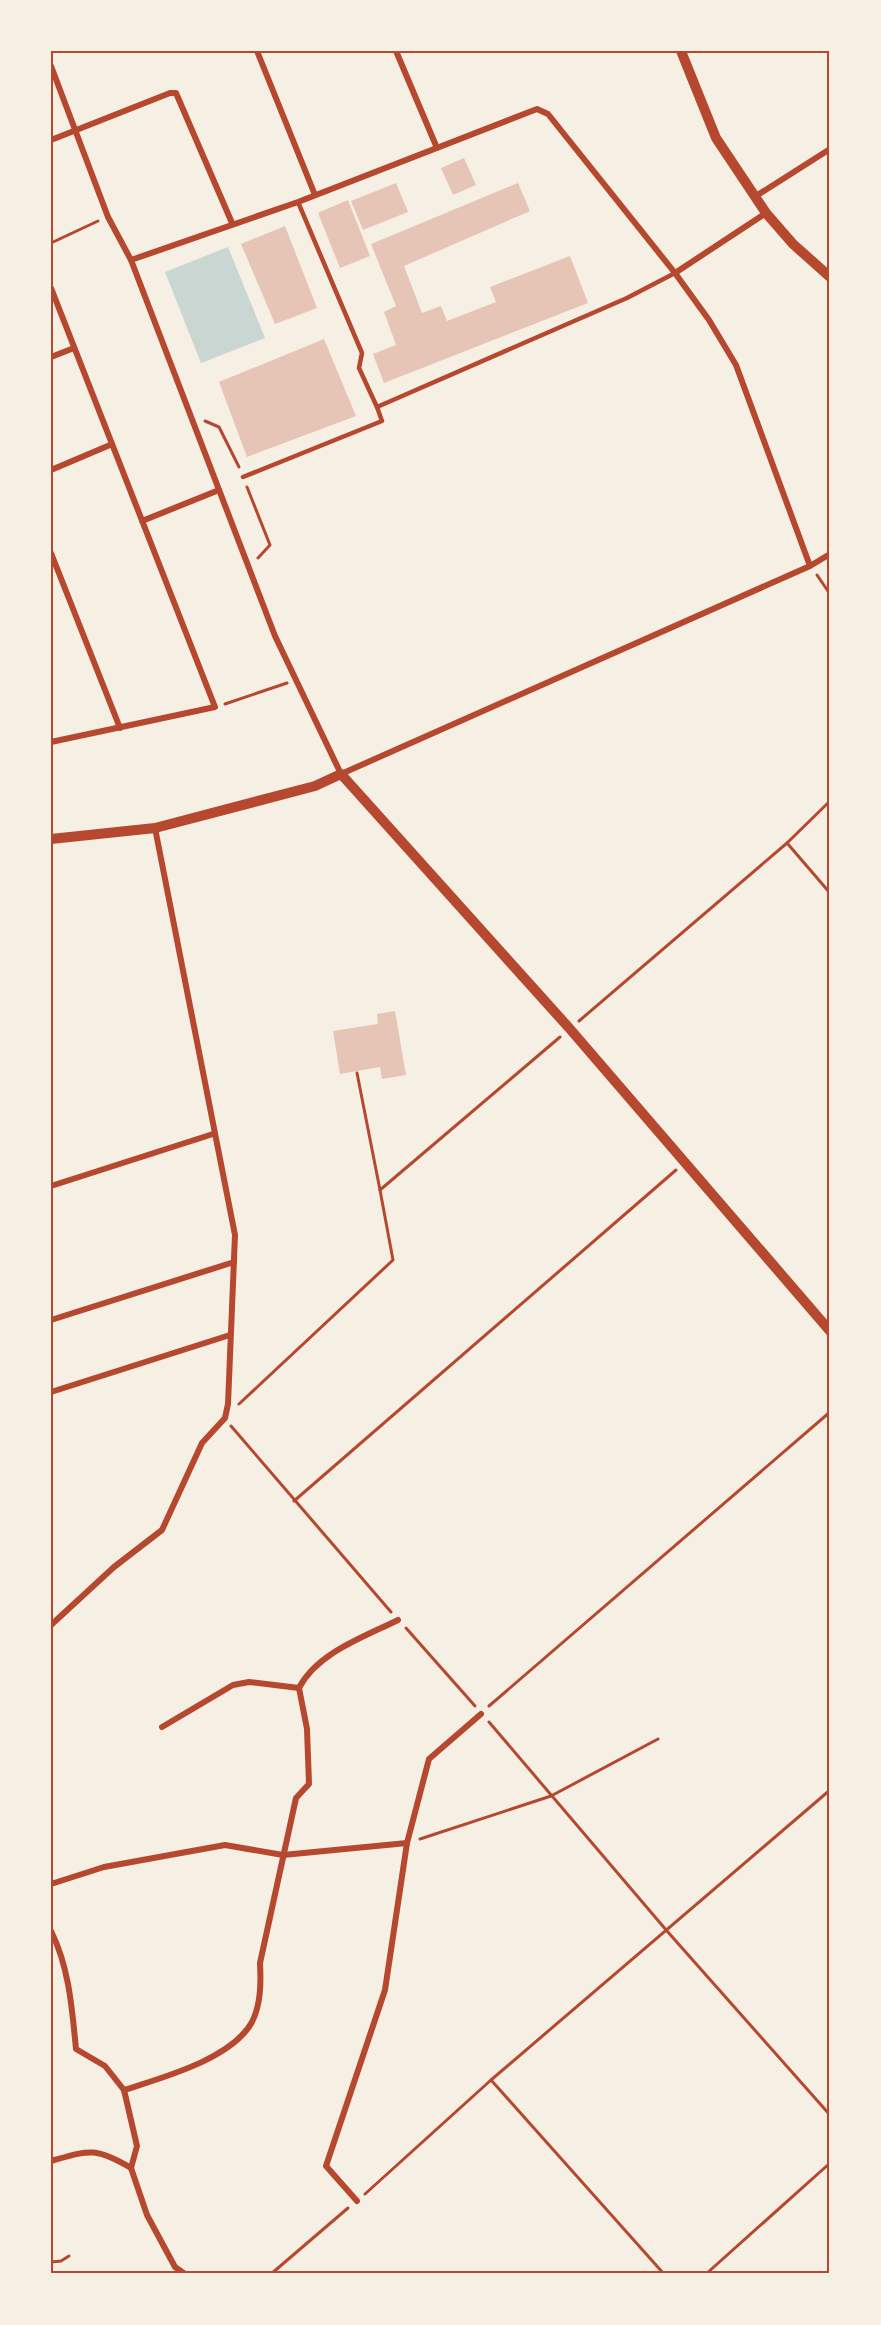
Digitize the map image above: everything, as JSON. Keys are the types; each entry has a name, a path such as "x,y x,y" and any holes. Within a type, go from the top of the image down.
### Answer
{"street":[{"path":"396,51 437,148"},
{"path":"681,51 716,138 766,213 793,244 830,278"},
{"path":"259,52 315,195"},
{"path":"51,66 108,217 130,260 295,680 341,774 570,1029 830,1331"},
{"path":"51,140 170,93 176,93 232,223"},
{"path":"130,260 298,202 537,109 548,114 710,320 736,365 810,566"},
{"path":"756,196 830,149"},
{"path":"675,273 766,213"},
{"path":"51,288 110,445 215,707 51,742"},
{"path":"51,357 74,348"},
{"path":"51,470 110,445"},
{"path":"142,521 219,490"},
{"path":"51,553 120,728"},
{"path":"51,840 155,828 315,786 810,566 830,554"},
{"path":"51,1625 114,1567 162,1530 202,1443 225,1418 228,1404 235,1235 213,1134 155,828"},
{"path":"51,1186 213,1134"},
{"path":"51,1320 234,1262"},
{"path":"51,1392 230,1335"},
{"path":"124,2090 173,2076 215,2054 250,2024 258,2007 260,1964 296,1798 309,1784 307,1729 299,1688 307,1674 331,1655 398,1620"},
{"path":"162,1726 233,1685 249,1682 299,1688"},
{"path":"357,2201 326,2166 385,1990 407,1844 429,1759 481,1714"},
{"path":"51,1884 104,1867 225,1845 283,1855 407,1844"},
{"path":"51,1931 60,1949 70,1993 76,2049 105,2066 124,2090 137,2146 131,2168 147,2215 175,2267 185,2274"},
{"path":"51,2161 88,2151 103,2153 131,2168"}],"lane":[{"path":"243,477 382,421 359,368 362,352 298,202"},
{"path":"377,407 627,298 675,273"}],"path":[{"path":"51,243 108,217"},
{"path":"203,421 219,428 243,477 270,545 258,558"},
{"path":"810,566 830,594"},
{"path":"215,707 295,680"},
{"path":"380,1190 787,843 830,801"},
{"path":"787,843 830,893"},
{"path":"357,1073 393,1260 225,1418 294,1501 667,1931 830,2115"},
{"path":"294,1501 684,1163"},
{"path":"481,1714 830,1412"},
{"path":"407,1844 551,1796 658,1739"},
{"path":"271,2274 357,2201 491,2080 830,1790"},
{"path":"491,2080 664,2274"},
{"path":"706,2274 830,2163"},
{"path":"51,2262 61,2261 69,2256"}],"shaded area":[{"path":"228,247 265,338 201,363 165,272"}],"building":[{"path":"464,158 476,185 453,195 441,168"},
{"path":"396,183 408,212 363,230 351,201"},
{"path":"518,183 530,211 404,266 422,313 441,306 447,321 496,302 490,287 570,256 588,303 384,383 373,354 396,345 384,312 396,306 371,244"},
{"path":"348,200 370,256 340,268 318,213"},
{"path":"285,226 317,308 275,324 241,244"},
{"path":"324,339 356,416 247,457 219,382"},
{"path":"395,1011 406,1075 382,1079 380,1067 340,1074 333,1031 378,1024 377,1014"}]}
